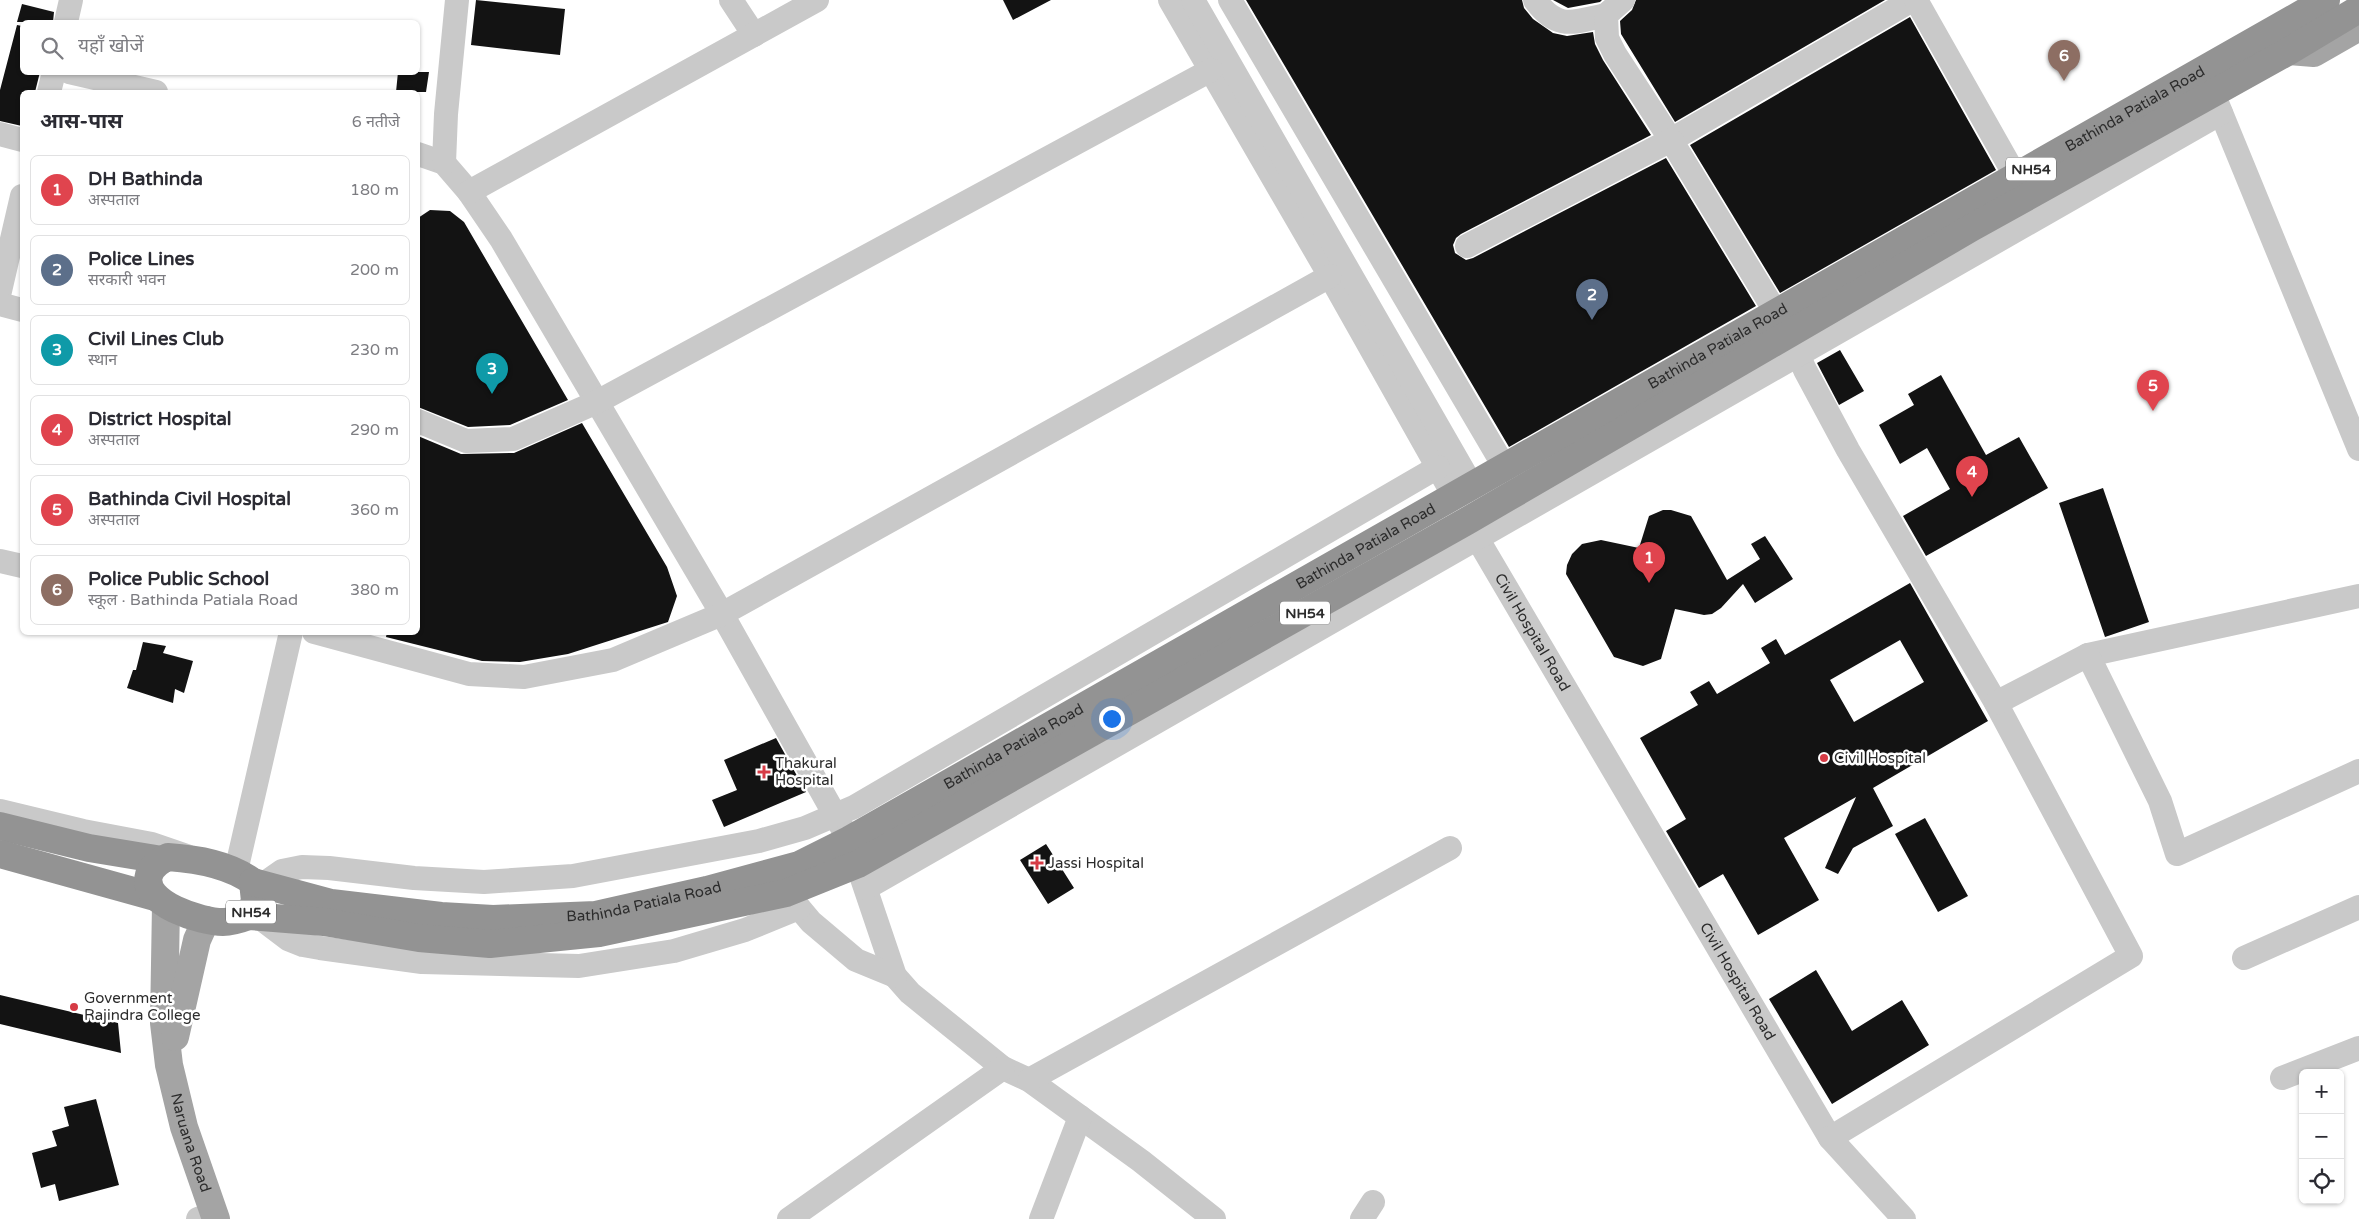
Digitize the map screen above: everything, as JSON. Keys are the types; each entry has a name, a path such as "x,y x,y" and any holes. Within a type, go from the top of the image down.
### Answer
{"highway":[{"name":"NH54","path":"2283,23 2326,0"},
{"name":"NH54","path":"0,854 161,901 187,915 206,920 222,922 254,916 324,922 419,938 490,944 599,933 785,892 857,864 1472,530 2145,117 2217,103 2289,51 2359,9"},
{"name":"Bathinda Patiala Road","path":"857,864 1463,491 1505,468 1789,334 2016,177 2145,117 2283,23"},
{"name":"NH54","path":"0,826 89,848 162,860 168,858 198,860 250,879 255,901 254,916"},
{"path":"161,901 150,887 148,878 153,866 162,860"},
{"name":"Bathinda Patiala Road","path":"250,879 332,903 441,916 493,919 596,915 707,890 785,892"}],"main road":[{"path":"2283,23 2302,0"},
{"path":"2289,51 2314,53 2359,27"},
{"name":"Naruana Road","path":"161,901 164,1023 169,1065 209,1217"},
{"name":"Naruana Road","path":"169,1065 197,940 206,920"}],"street":[{"path":"66,20 71,0"},
{"path":"444,163 446,114 457,0"},
{"path":"731,0 754,35"},
{"path":"469,192 817,0"},
{"path":"1170,0 1330,276 1446,461"},
{"path":"1194,0 1463,491"},
{"path":"1230,0 1505,468"},
{"path":"1535,0 1546,14 1566,24 1614,8"},
{"path":"1467,246 1670,140 1912,0"},
{"path":"1916,0 2016,177"},
{"path":"1614,8 1607,38 1611,46 1789,334 1805,370 1848,450 1996,703 2131,956 1830,1138"},
{"path":"420,422 466,441 513,439 597,402 1211,70"},
{"path":"50,90 53,75"},
{"path":"82,75 147,90"},
{"path":"1789,334 2217,103 2359,449"},
{"path":"0,134 20,139"},
{"path":"420,155 444,163 469,192 502,239 722,614 835,816 857,864 895,976 910,993 1002,1068 1029,1080 1214,1219"},
{"path":"0,292 20,205"},
{"path":"325,635 469,674 524,677 613,660 722,614 1330,276"},
{"path":"0,304 20,309"},
{"path":"291,635 250,879 302,867 329,868 414,878 484,882 573,876 759,841 805,828 854,807 1487,437"},
{"name":"Civil Hospital Road","path":"1472,530 1830,1138 1904,1219"},
{"path":"0,561 20,566"},
{"path":"1996,703 2088,655 2359,596"},
{"path":"2088,655 2160,801 2177,854 2359,771"},
{"path":"0,811 83,831 152,844 198,860"},
{"path":"1029,1080 1450,848"},
{"path":"785,892 811,922 856,960 895,976"},
{"path":"2244,958 2359,907"},
{"path":"2282,1078 2359,1048"},
{"path":"789,1219 1002,1068"},
{"path":"1041,1219 1080,1117"}],"building":[{"path":"476,0 565,9 560,55 471,45"},
{"path":"1003,0 1051,0 1013,20"},
{"path":"1246,0 1522,0 1524,8 1533,19 1553,33 1567,36 1593,32 1595,44 1603,60 1651,135 1461,234 1456,238 1453,245 1455,253 1466,260 1473,258 1666,158 1756,306 1509,447"},
{"path":"1553,0 1602,0 1568,8"},
{"path":"1636,0 1885,0 1675,122 1621,34 1620,21 1632,10"},
{"path":"22,4 54,12 53,20 20,20 20,22 17,22"},
{"path":"1910,17 1996,170 1780,293 1690,145"},
{"path":"17,25 20,26 20,75 39,75 36,90 20,90 20,126 0,121 0,90"},
{"path":"420,72 429,72 426,92 420,92 420,90 396,90 398,75 420,75"},
{"path":"430,210 450,211 464,222 568,400 510,425 468,427 420,408 420,217"},
{"path":"1840,350 1864,391 1839,405 1817,363"},
{"path":"1941,375 1986,455 2019,437 2048,488 1926,556 1903,516 1950,489 1927,448 1900,464 1879,425 1914,405 1908,394"},
{"path":"582,423 667,567 677,596 668,622 568,654 520,662 482,661 386,637 386,635 420,635 420,437 461,454 514,453"},
{"path":"2103,488 2149,622 2105,637 2059,503"},
{"path":"1663,510 1671,510 1691,516 1727,580 1760,559 1751,544 1765,536 1793,579 1755,603 1743,584 1721,608 1712,614 1704,615 1675,609 1661,659 1643,666 1614,657 1566,574 1567,565 1572,554 1582,544 1601,540 1639,548 1649,516"},
{"name":"Civil Hospital","path":"1910,583 1988,721 1873,788 1893,826 1853,848 1838,874 1825,868 1856,797 1784,838 1819,900 1758,935 1723,874 1699,888 1666,831 1686,819 1640,738 1698,705 1690,692 1709,681 1717,694 1770,663 1761,648 1776,639 1785,655","holes":["1900,640 1924,682 1854,722 1830,680"]},
{"path":"143,642 166,646 163,653 193,661 184,693 175,689 173,703 127,688 133,670 136,670"},
{"path":"776,738 806,792 724,827 712,800 737,790 724,760"},
{"path":"1925,818 1968,896 1938,912 1895,834"},
{"path":"1046,844 1074,888 1048,904 1020,860"},
{"path":"1816,970 1852,1031 1902,1000 1929,1045 1832,1104 1769,999"},
{"path":"0,995 118,1023 121,1053 0,1024"},
{"path":"96,1099 119,1185 59,1201 55,1184 41,1188 32,1153 57,1146 52,1131 69,1126 64,1107"}],"place":[{"name":"Police Public School","path":"2064,81"},
{"name":"Police Lines","path":"1592,320"},
{"name":"Civil Lines Club","path":"492,394"},
{"name":"Bathinda Civil Hospital","path":"2153,411"},
{"name":"District Hospital","path":"1972,497"},
{"name":"DH Bathinda","path":"1649,583"},
{"name":"Civil Hospital","path":"1824,758"},
{"name":"Thakural Hospital","path":"764,772"},
{"name":"Jassi Hospital","path":"1037,863"},
{"name":"Government Rajindra College","path":"74,1007"}]}
